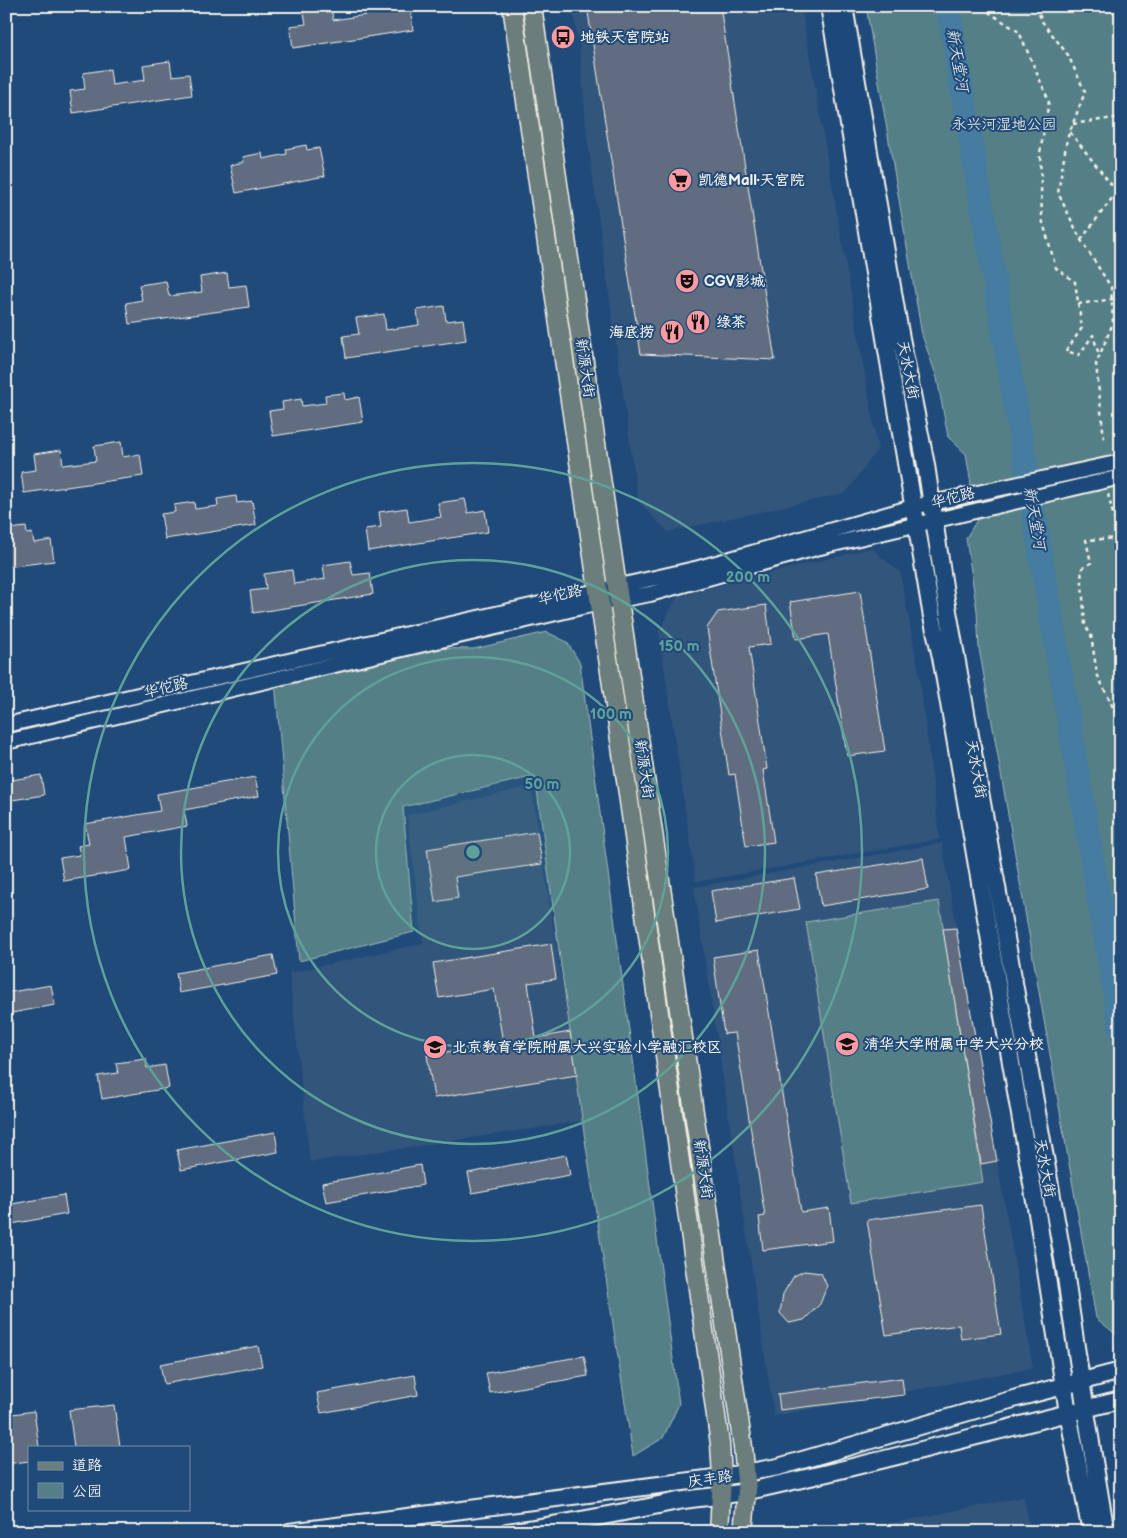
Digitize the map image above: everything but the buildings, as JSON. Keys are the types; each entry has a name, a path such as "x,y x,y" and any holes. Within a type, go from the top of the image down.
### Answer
{"main road":[{"name":"新源大街","path":"512,6 600,597 720,1444 722,1478 719,1532"},
{"name":"新源大街","path":"532,6 746,1473 747,1491 743,1532"},
{"name":"天水大街","path":"829,6 913,507 946,686 1065,1386 1068,1413 1091,1532"},
{"name":"天水大街","path":"844,6 932,503 946,600 1065,1270 1082,1381 1084,1409 1106,1532"},
{"name":"庆丰路","path":"289,1532 722,1478 778,1467 1121,1371"},
{"name":"庆丰路","path":"507,1532 555,1526 747,1491 895,1458 973,1436 1121,1400"}],"street":[{"name":"华佗路","path":"6,725 618,593 913,507 1121,462"},
{"name":"华佗路","path":"618,593 650,594 816,548 1121,477"},
{"name":"华佗路","path":"6,742 600,597"}],"path":[{"path":"984,6 984,9 1019,32 1050,101 1040,153 1042,219 1056,268 1075,282 1082,328 1066,351 1078,355 1092,335 1099,356"},
{"path":"1037,6 1041,20 1068,55 1085,92 1070,132 1058,193 1081,240 1111,288 1112,323 1096,364 1104,439"},
{"path":"1073,124 1121,117"},
{"path":"1070,132 1121,197"},
{"path":"1081,240 1121,186"},
{"path":"1078,304 1121,298"},
{"path":"1108,494 1121,546"},
{"path":"1119,538 1086,540 1091,562 1081,569 1085,625 1091,635 1097,674 1121,724"}],"shaded area":[{"path":"572,6 801,6 878,449 846,493 668,532 638,501 587,137 579,44"},
{"path":"871,548 900,572 919,672 940,839 696,882 659,633 677,596"},
{"name":"北京教育学院附属大兴实验小学融汇校区","path":"531,786 584,1121 310,1162 289,973 423,943 407,815"},
{"name":"清华大学附属中学大兴分校","path":"942,843 1033,1368 774,1416 694,887"},
{"path":"1024,1497 1030,1532 847,1532"}],"green space":[{"name":"永兴河湿地公园","path":"866,6 1121,6 1121,1350 1118,1336 1096,1318 979,648 977,611 966,538 977,520 966,454 948,437 937,378 922,335"},
{"path":"547,632 567,642 580,663 679,1404 663,1438 633,1456 584,1133 535,776 403,807 414,932 299,961 275,681 409,648 474,649"},
{"path":"939,901 983,1182 851,1203 806,922"}],"waterway":[{"name":"新天堂河","path":"948,6 1121,1030"}],"place":[{"name":"地铁天宫院站","path":"563,37"},
{"name":"凯德Mall·天宫院","path":"680,180"},
{"name":"CGV影城","path":"687,281"},
{"name":"绿茶","path":"698,322"},
{"name":"海底捞","path":"672,332"},
{"name":"清华大学附属中学大兴分校","path":"847,1044"},
{"name":"北京教育学院附属大兴实验小学融汇校区","path":"435,1047"}]}
